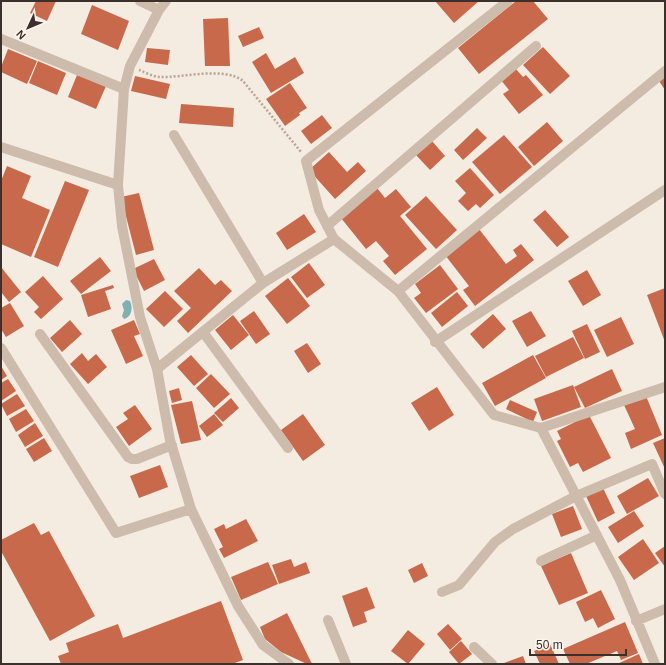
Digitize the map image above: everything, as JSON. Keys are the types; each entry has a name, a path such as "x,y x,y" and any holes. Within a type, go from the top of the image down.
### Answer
{"street":[{"path":"140,1 159,10"},
{"path":"166,1 159,10 130,66 124,89 118,185 122,226 140,317 156,369 172,445 191,509 238,606 263,645 289,664"},
{"path":"508,1 306,161 319,210 334,239 398,291 435,342 494,415 541,428 665,387"},
{"path":"1,39 124,89"},
{"path":"327,226 536,46"},
{"path":"398,291 665,71"},
{"path":"174,135 262,283"},
{"path":"1,147 118,185"},
{"path":"435,342 665,190"},
{"path":"156,369 262,283 334,239"},
{"path":"203,332 288,448"},
{"path":"40,334 128,456 132,459 137,459 172,445"},
{"path":"1,348 116,533 191,509"},
{"path":"541,428 620,580 655,664"},
{"path":"442,592 459,584 495,542 513,529 576,496 652,464 665,494"},
{"path":"541,561 596,535"},
{"path":"636,621 665,609"},
{"path":"328,620 346,664"},
{"path":"474,647 492,664"}],"path":[{"path":"130,66 158,78 214,74 236,75 243,81 283,128 306,161"}],"water":[{"path":"126,300 130,301 132,309 129,316 124,319 122,316 124,310 122,304"}],"building":[{"path":"36,1 56,1 47,21 30,13"},
{"path":"435,1 479,1 454,23"},
{"path":"516,1 533,1 548,19 479,74 458,48"},
{"path":"92,5 129,21 118,50 81,34"},
{"path":"228,18 230,66 205,66 203,19"},
{"path":"259,27 264,38 243,47 238,36"},
{"path":"543,47 570,76 550,94 523,65"},
{"path":"147,48 170,50 168,65 145,62"},
{"path":"8,49 37,61 27,84 1,72 1,67"},
{"path":"266,53 275,69 295,57 304,73 271,93 252,62"},
{"path":"38,61 66,73 57,95 29,83"},
{"path":"515,68 523,77 526,75 543,95 519,114 503,94 509,90 500,79"},
{"path":"77,75 106,86 96,109 68,97"},
{"path":"135,76 170,84 166,99 131,91"},
{"path":"665,76 665,90 659,81"},
{"path":"290,83 307,108 285,126 266,99"},
{"path":"181,104 234,108 233,127 179,123"},
{"path":"322,115 332,128 311,144 301,131"},
{"path":"547,122 563,141 534,166 518,147"},
{"path":"477,128 487,138 463,160 454,150"},
{"path":"504,135 532,167 500,194 472,162"},
{"path":"432,141 445,156 430,170 416,155"},
{"path":"329,152 347,172 358,162 366,171 335,199 309,170"},
{"path":"7,166 31,176 22,198 50,210 31,257 1,244 1,181"},
{"path":"470,168 494,195 480,208 476,204 468,211 458,201 466,193 455,181"},
{"path":"65,181 89,190 58,267 34,257"},
{"path":"377,188 385,198 396,189 411,207 400,216 427,249 395,275 383,261 389,256 376,241 366,249 341,218"},
{"path":"139,193 154,250 136,255 121,197"},
{"path":"426,196 457,230 436,249 405,215"},
{"path":"545,210 569,237 557,247 533,220"},
{"path":"304,214 316,232 287,250 276,233"},
{"path":"479,229 506,264 517,256 513,250 521,244 534,260 475,306 463,290 469,286 445,255"},
{"path":"100,257 111,271 81,294 70,281"},
{"path":"154,259 165,280 144,291 133,269"},
{"path":"309,263 325,285 307,298 291,277"},
{"path":"440,265 458,289 426,313 414,298 421,293 415,284"},
{"path":"1,267 21,292 9,302 1,292"},
{"path":"199,268 215,285 221,280 232,291 188,333 177,321 191,308 174,291"},
{"path":"587,270 601,295 583,306 568,281"},
{"path":"43,276 63,299 41,319 34,312 39,307 25,292"},
{"path":"288,278 310,306 287,324 265,296"},
{"path":"113,285 114,288 105,291 111,309 88,317 81,295"},
{"path":"665,288 665,342 647,295"},
{"path":"165,291 183,309 164,327 146,309"},
{"path":"457,292 468,306 442,327 431,313"},
{"path":"10,303 24,326 6,337 1,329 1,308"},
{"path":"254,311 270,334 256,344 240,321"},
{"path":"531,311 546,336 527,347 512,321"},
{"path":"493,314 506,329 483,349 470,334"},
{"path":"233,315 249,335 231,350 215,330"},
{"path":"621,317 634,344 607,357 594,330"},
{"path":"70,320 82,334 62,352 50,338"},
{"path":"134,320 140,334 134,336 143,356 126,364 111,330"},
{"path":"587,324 600,352 585,359 572,331"},
{"path":"573,337 584,358 546,377 535,356"},
{"path":"307,343 321,364 308,373 294,351"},
{"path":"82,353 88,361 96,354 107,367 88,384 70,364"},
{"path":"191,355 208,374 194,386 177,367"},
{"path":"533,355 546,378 495,406 482,383"},
{"path":"1,366 7,376 1,380"},
{"path":"612,369 622,391 585,408 574,387"},
{"path":"211,374 230,394 214,408 196,388"},
{"path":"8,379 16,391 1,401 1,383"},
{"path":"573,385 581,407 542,421 534,399"},
{"path":"437,387 454,415 429,431 411,403"},
{"path":"179,388 182,400 172,403 169,391"},
{"path":"17,394 25,406 7,416 1,404"},
{"path":"646,396 662,435 631,449 625,433 635,429 624,405"},
{"path":"231,398 239,408 223,422 214,413"},
{"path":"510,400 537,412 533,422 506,409"},
{"path":"192,401 201,440 181,444 171,405"},
{"path":"135,405 152,429 129,446 116,427 128,419 123,413"},
{"path":"26,409 34,421 16,432 9,419"},
{"path":"214,414 223,425 207,437 199,426"},
{"path":"303,414 325,445 303,461 281,430"},
{"path":"589,415 611,458 583,472 578,463 570,467 557,441 561,439 557,431"},
{"path":"35,423 43,436 25,447 18,435"},
{"path":"44,438 52,451 34,462 26,449"},
{"path":"665,438 665,469 653,443"},
{"path":"160,465 168,487 139,498 130,476"},
{"path":"648,478 659,496 627,514 617,496"},
{"path":"603,488 615,513 598,522 586,496"},
{"path":"573,506 582,529 561,537 552,514"},
{"path":"634,511 644,526 618,543 608,527"},
{"path":"246,519 258,541 224,558 219,549 223,547 214,529 224,524 226,529"},
{"path":"34,523 41,535 49,531 95,616 50,641 1,551 1,540"},
{"path":"643,539 659,563 634,580 618,557"},
{"path":"665,546 665,567 655,553"},
{"path":"571,553 588,593 559,605 541,566"},
{"path":"291,559 294,567 306,562 310,573 279,584 272,565"},
{"path":"268,562 278,584 241,600 231,577"},
{"path":"422,563 428,576 414,583 408,570"},
{"path":"367,587 375,608 364,612 367,622 353,627 342,596"},
{"path":"601,590 615,619 598,628 593,618 585,622 576,602"},
{"path":"221,601 243,660 232,664 61,664 58,656 69,652 66,643 118,624 123,638"},
{"path":"287,613 312,664 307,664 281,652 265,639 260,627"},
{"path":"625,622 638,653 621,660 617,651 586,664 570,664 563,649"},
{"path":"448,624 462,639 450,650 437,634"},
{"path":"408,630 425,644 408,664 391,651"},
{"path":"461,641 472,654 459,664 449,652"},
{"path":"550,644 559,664 540,664 534,651"},
{"path":"639,654 643,664 617,664"},
{"path":"523,656 526,664 504,663"}]}
